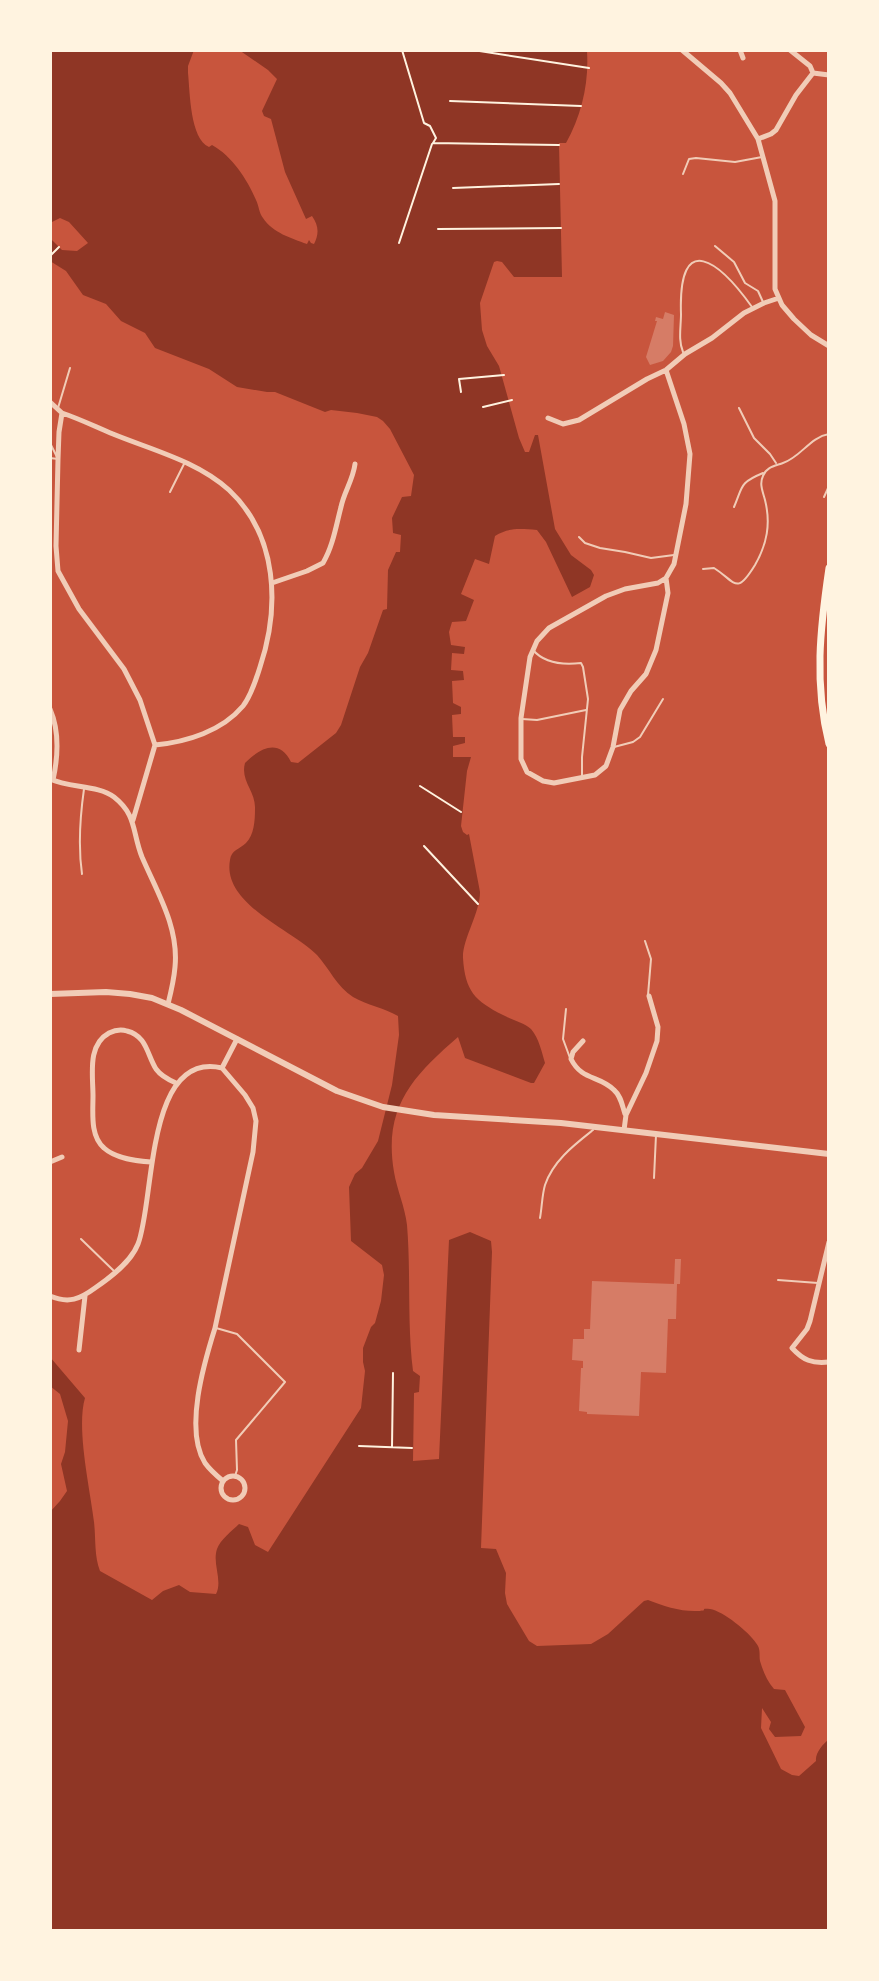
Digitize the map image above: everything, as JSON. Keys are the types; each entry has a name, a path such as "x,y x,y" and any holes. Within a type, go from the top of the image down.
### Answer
{"main road":[{"path":"829,568 819,664 820,700 829,744"}],"street":[{"path":"682,50 730,93 758,139 775,201 775,289 782,305 803,328 829,346"},
{"path":"740,50 743,58"},
{"path":"790,50 810,66 813,73"},
{"path":"758,139 776,130 813,73"},
{"path":"813,73 829,75"},
{"path":"548,418 563,424 579,420 666,370 753,308 779,298"},
{"path":"666,370 684,424 690,454 686,504 671,571 658,583 606,596 549,628 533,649 526,675 521,718 521,759 527,772 549,783 595,775 607,764 620,710 646,674 656,650 668,593 666,578"},
{"path":"50,402 60,411 213,478 228,489 253,519 267,555 272,583 271,613 263,657 242,707 217,728 177,742 155,745"},
{"path":"60,411 58,571 79,609 124,669 140,700 155,745 133,820"},
{"path":"272,583 323,563 355,464"},
{"path":"50,709 57,730 57,759 52,779 69,786 105,791 123,805 133,820 139,848 164,905 174,939 175,966 168,1004"},
{"path":"50,994 106,992 152,998 337,1091 383,1107 434,1115 597,1127 829,1154"},
{"path":"624,1130 626,1115 655,1049 658,1027 649,996"},
{"path":"151,1162 108,1152 96,1138 92,1066 98,1043 118,1030 133,1033 145,1044 155,1068 176,1083"},
{"path":"222,1068 237,1039"},
{"path":"583,1041 573,1052 571,1059 575,1067 616,1091 626,1115"},
{"path":"50,1296 68,1301 85,1296 135,1251 141,1235 151,1162 176,1083 201,1068 222,1068 245,1095 256,1121 253,1152 199,1396 196,1431 204,1462 223,1481"},
{"path":"50,1162 62,1157"},
{"path":"829,1242 810,1321 792,1348 811,1363 829,1362"},
{"path":"79,1350 85,1296"},
{"path":"235,1476 245,1483 245,1492 240,1498 232,1500 224,1497 221,1489 223,1481 235,1476"}],"lane":[{"path":"683,174 689,159 735,162 763,157"},
{"path":"715,246 734,262 745,283 758,291 764,303"},
{"path":"685,354 680,339 680,295 684,276 692,263 704,260 718,267 734,282 753,308"},
{"path":"60,411 70,368"},
{"path":"739,408 754,438 777,464"},
{"path":"734,507 745,480 790,459 821,435 829,434"},
{"path":"50,443 58,459"},
{"path":"50,458 58,459"},
{"path":"170,492 184,463"},
{"path":"703,569 714,568 730,582 741,584 756,562 764,548 768,530 762,487 764,473"},
{"path":"824,497 829,486"},
{"path":"579,537 585,543 600,548 651,558 675,555"},
{"path":"533,649 539,657 554,662 581,663 588,699 583,778"},
{"path":"613,747 640,737 663,699"},
{"path":"521,718 537,720 587,710"},
{"path":"82,874 79,855 85,788"},
{"path":"645,941 651,959 649,996"},
{"path":"566,1009 563,1039 571,1059"},
{"path":"540,1218 543,1194 551,1171 570,1149 597,1127"},
{"path":"654,1178 656,1134"},
{"path":"81,1239 115,1272"},
{"path":"778,1280 819,1283"},
{"path":"215,1328 237,1334 285,1382 236,1440 235,1476"}],"path":[{"path":"399,243 436,138 430,126 424,123 402,50"},
{"path":"473,50 589,68"},
{"path":"450,101 581,106"},
{"path":"433,143 559,145"},
{"path":"453,188 559,184"},
{"path":"438,229 561,228"},
{"path":"50,256 59,247"},
{"path":"461,392 459,379 504,375"},
{"path":"483,407 512,400"},
{"path":"420,786 461,812"},
{"path":"424,846 478,904"},
{"path":"392,1447 393,1373"},
{"path":"359,1446 412,1448"}],"shaded area":[{"path":"50,50 194,50 188,73 192,114 198,135 209,147 212,145 226,155 238,169 261,214 272,228 307,244 309,240 314,244 316,240 316,223 312,216 306,219 285,172 271,119 264,116 262,111 277,79 239,50 587,51 587,75 580,110 566,143 559,143 562,277 514,277 502,262 497,261 494,262 480,303 482,330 499,366 525,452 529,452 535,435 538,435 555,529 571,555 594,575 590,587 572,597 546,542 537,530 505,531 495,536 489,564 475,559 461,594 474,600 466,621 452,622 449,632 451,645 465,647 464,654 452,653 451,670 463,671 464,680 452,681 453,703 461,707 461,714 452,715 453,737 465,737 465,743 453,746 453,757 471,757 461,826 463,832 469,834 480,892 463,951 466,979 473,994 485,1005 531,1029 545,1063 534,1083 531,1083 465,1058 458,1037 427,1065 405,1095 398,1111 392,1149 395,1179 407,1225 413,1371 420,1376 419,1392 414,1393 413,1461 439,1459 449,1240 470,1232 491,1241 492,1252 481,1548 496,1549 506,1573 507,1604 529,1641 537,1646 591,1644 608,1634 648,1600 679,1610 715,1611 753,1638 759,1647 760,1661 769,1683 774,1689 785,1690 805,1727 801,1736 775,1737 769,1729 771,1722 762,1708 761,1728 781,1769 799,1776 816,1761 818,1752 829,1739 829,1931 50,1931 50,1512 67,1491 61,1464 68,1421 60,1394 50,1386 50,1357 85,1398 83,1442 100,1571 152,1600 163,1591 179,1585 190,1592 216,1594 217,1549 239,1524 248,1527 255,1545 268,1552 361,1408 365,1371 363,1348 375,1323 384,1275 382,1265 351,1241 349,1187 378,1141 392,1085 399,1035 398,1016 347,993 317,955 247,903 230,876 230,860 234,852 249,840 254,823 255,803 245,775 245,763 263,750 275,748 281,750 291,762 298,763 336,733 341,725 360,667 383,610 387,609 388,570 396,552 400,552 401,535 393,533 392,518 402,497 411,496 414,475 390,429 377,417 331,410 325,412 275,392 237,387 209,369 155,348 145,333 121,321 106,304 83,295 66,271 50,261 50,238 62,250 77,251 88,243 69,222 60,218 50,223"}],"building":[{"path":"665,312 674,315 673,346 663,361 650,365 646,357 656,317 663,319"},
{"path":"675,1259 681,1259 680,1284 677,1284 676,1319 668,1319 666,1373 641,1372 639,1416 579,1411 583,1361 572,1360 573,1339 584,1339 584,1329 590,1329 592,1281 674,1284"}]}
